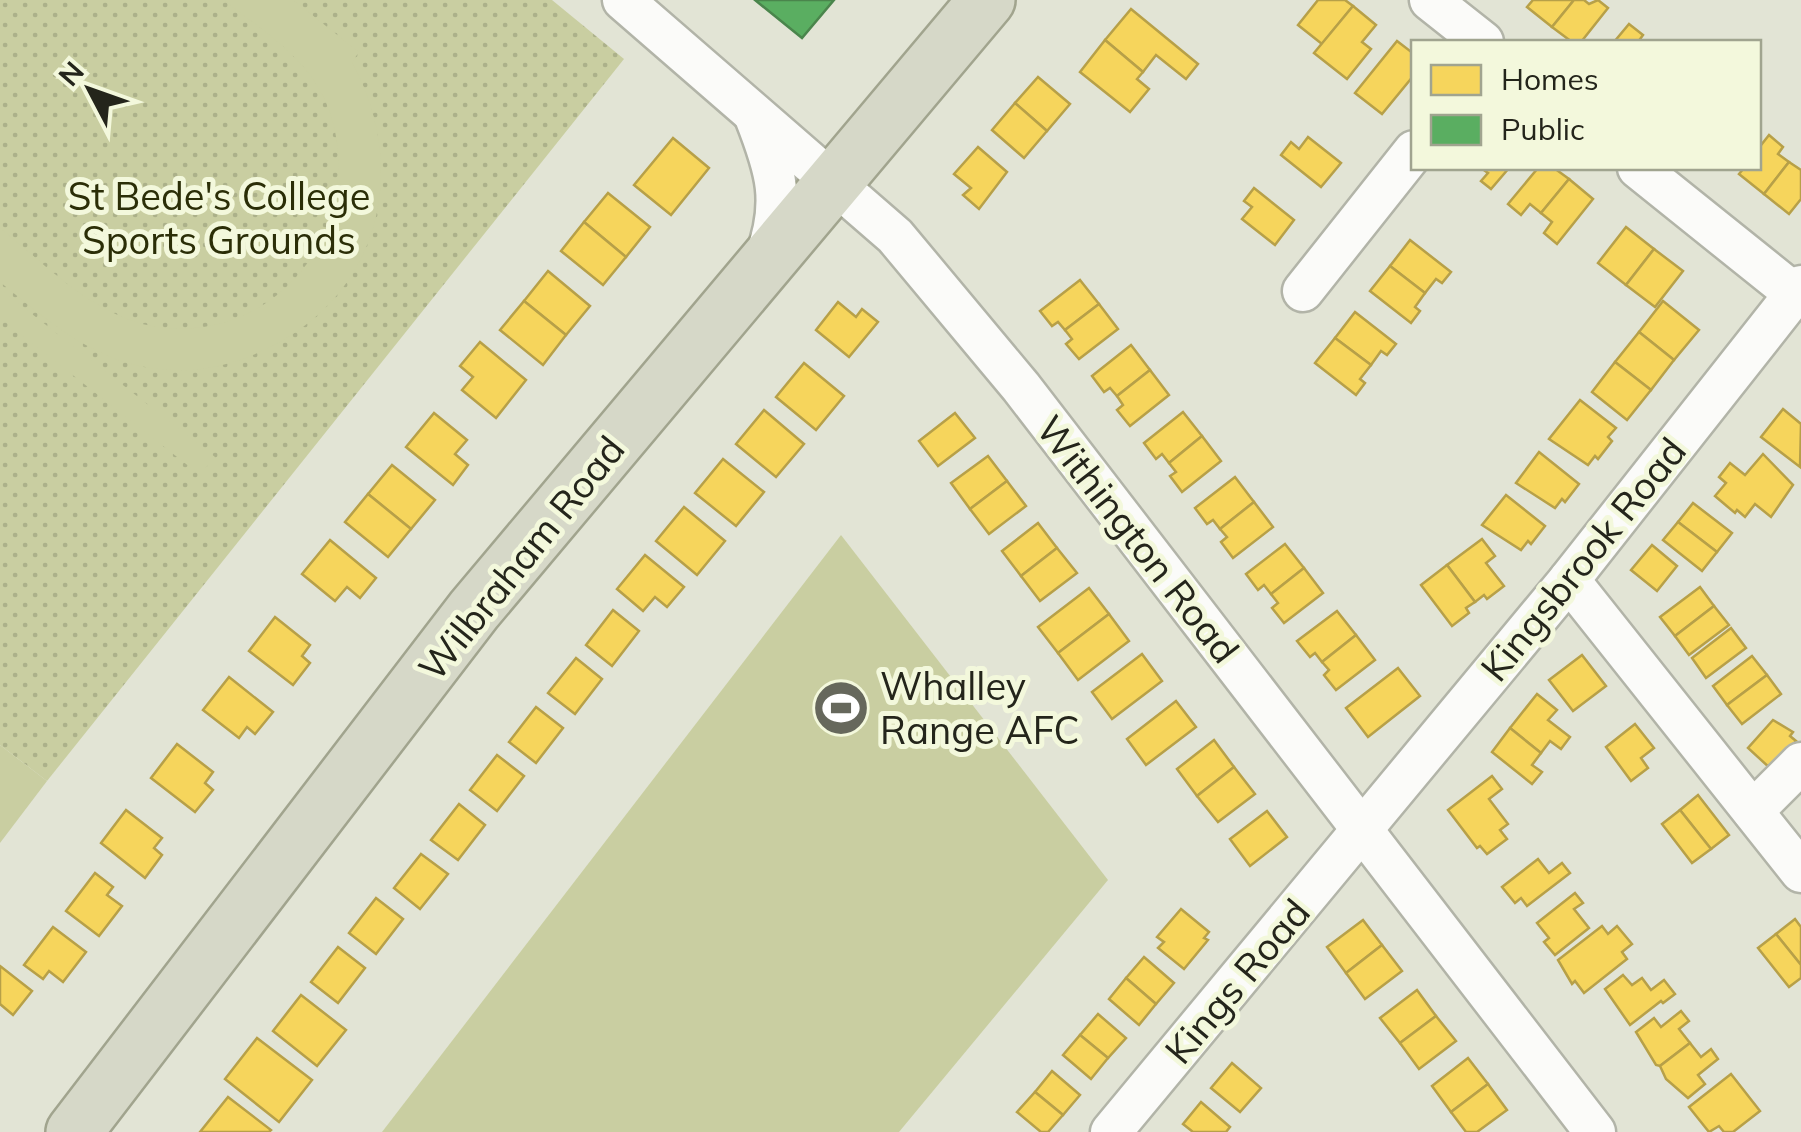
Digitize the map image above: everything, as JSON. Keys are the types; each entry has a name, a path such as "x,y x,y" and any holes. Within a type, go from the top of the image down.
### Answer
{"highway":[{"name":"Wilbraham Road","path":"74,1132 474,610 987,0"}],"street":[{"name":"Withington Road","path":"623,0 895,236 1021,387 1595,1132"},
{"path":"1430,0 1481,40"},
{"path":"754,114 778,183 771,242 759,271"},
{"path":"1303,291 1411,155"},
{"path":"1641,170 1798,290"},
{"name":"Kingsbrook Road","path":"1362,830 1569,580 1798,290"},
{"path":"1569,580 1801,872"},
{"path":"1753,811 1801,762"},
{"name":"Kings Road","path":"1111,1132 1362,830"}],"green space":[{"name":"St Bede's College Sports Grounds","path":"0,0 552,0 624,59 47,781 0,745"},
{"path":"224,0 293,0 359,52 352,62 369,101 379,142 381,181 375,220 362,257 341,290 312,320 276,344 231,363 200,369 168,370 129,363 70,336 0,282 0,228 90,300 152,326 199,328 240,317 277,295 306,266 326,229 337,188 337,144 325,100 306,70 280,44"},
{"path":"0,289 215,457 200,475 0,318"},
{"name":"Whalley Range AFC","path":"841,535 1108,880 899,1132 382,1132"},
{"path":"0,745 47,781 0,843"}],"building: Homes":[{"path":"1318,0 1345,0 1353,6 1322,44 1298,25"},
{"path":"1533,0 1574,0 1552,27 1527,7"},
{"path":"1574,0 1589,4 1598,0 1608,8 1583,40 1569,40 1552,27"},
{"path":"1353,6 1376,25 1362,42 1371,49 1347,79 1314,53"},
{"path":"1131,9 1198,64 1186,79 1156,55 1143,72 1105,40"},
{"path":"1629,24 1643,35 1639,40 1616,40"},
{"path":"1105,40 1143,72 1137,79 1149,89 1130,112 1080,72"},
{"path":"1397,41 1411,52 1411,79 1382,114 1355,93"},
{"path":"1038,77 1070,104 1047,131 1015,103"},
{"path":"1015,103 1047,131 1024,158 992,130"},
{"path":"1769,135 1783,147 1778,154 1789,162 1764,194 1739,174 1742,170 1761,170 1761,145"},
{"path":"1308,137 1341,163 1321,187 1281,155 1291,142 1299,149"},
{"path":"673,138 709,168 671,215 634,185"},
{"path":"978,147 1007,172 979,209 963,195 971,188 954,174"},
{"path":"1789,162 1801,170 1801,199 1789,214 1764,194"},
{"path":"1484,170 1507,170 1491,189 1481,181 1488,173"},
{"path":"1536,170 1557,170 1569,179 1541,213 1530,204 1521,215 1508,204"},
{"path":"1569,179 1593,199 1557,244 1544,233 1552,222 1541,213"},
{"path":"1254,188 1294,220 1275,245 1242,219 1252,207 1244,201"},
{"path":"608,193 650,227 626,257 584,222"},
{"path":"584,222 626,257 603,285 561,251"},
{"path":"1626,227 1654,249 1626,285 1598,263"},
{"path":"1410,240 1451,272 1442,283 1436,279 1425,293 1390,266"},
{"path":"1654,249 1683,271 1655,307 1626,285"},
{"path":"1390,266 1425,293 1415,307 1420,311 1411,323 1370,291"},
{"path":"548,271 590,306 566,335 524,301"},
{"path":"1080,280 1099,304 1065,330 1058,322 1052,326 1040,311"},
{"path":"524,301 566,335 543,365 500,330"},
{"path":"1663,301 1699,330 1674,360 1639,332"},
{"path":"838,302 856,317 862,309 878,322 849,357 816,330"},
{"path":"1099,304 1118,329 1079,359 1066,344 1072,339 1065,330"},
{"path":"1355,312 1396,344 1387,355 1381,351 1371,365 1335,338"},
{"path":"1639,332 1674,360 1651,390 1615,362"},
{"path":"1335,338 1371,365 1360,379 1365,383 1356,395 1315,363"},
{"path":"480,342 526,380 496,418 462,390 473,377 460,366"},
{"path":"1131,345 1150,370 1117,396 1110,388 1104,392 1092,376"},
{"path":"1615,362 1651,390 1627,420 1592,392"},
{"path":"804,363 844,396 816,430 776,397"},
{"path":"1150,370 1169,395 1130,426 1117,410 1123,405 1117,396"},
{"path":"1580,400 1616,428 1608,437 1612,441 1588,465 1549,439"},
{"path":"1783,409 1801,424 1800,467 1761,437"},
{"path":"764,410 804,444 776,477 736,444"},
{"path":"1183,412 1202,436 1169,463 1162,454 1156,459 1144,443"},
{"path":"434,413 467,440 455,454 468,465 453,485 406,447"},
{"path":"955,413 975,438 938,466 919,441"},
{"path":"1202,436 1221,461 1182,492 1170,476 1176,472 1169,463"},
{"path":"1539,452 1579,484 1555,508 1516,483"},
{"path":"1763,454 1793,485 1771,517 1755,504 1745,517 1715,496 1726,483 1719,477 1730,463 1745,475"},
{"path":"988,456 1007,481 970,509 951,483"},
{"path":"723,459 764,492 736,526 695,493"},
{"path":"392,465 435,500 411,529 368,494"},
{"path":"1235,477 1254,502 1220,529 1213,520 1207,524 1195,508"},
{"path":"1007,481 1026,506 989,534 970,509"},
{"path":"368,494 411,529 388,557 345,522"},
{"path":"1506,495 1545,526 1521,550 1482,525"},
{"path":"1254,502 1273,527 1233,558 1221,542 1227,537 1220,529"},
{"path":"1693,503 1732,533 1717,552 1678,522"},
{"path":"684,507 725,541 697,575 656,541"},
{"path":"1678,522 1717,552 1702,571 1663,540"},
{"path":"1038,523 1057,548 1021,576 1002,551"},
{"path":"1482,539 1495,556 1486,563 1504,586 1487,599 1484,595 1475,602 1447,565"},
{"path":"330,540 376,578 360,598 347,587 335,601 302,574"},
{"path":"1285,544 1304,568 1271,594 1264,585 1258,590 1246,574"},
{"path":"1652,545 1677,566 1657,591 1631,570"},
{"path":"1057,548 1077,573 1040,601 1021,576"},
{"path":"645,555 684,587 667,607 655,597 643,611 617,589"},
{"path":"1447,565 1475,602 1466,608 1469,613 1452,626 1421,585"},
{"path":"1304,568 1323,593 1284,623 1272,608 1278,603 1271,594"},
{"path":"1700,587 1714,606 1675,636 1660,617"},
{"path":"1089,588 1109,614 1058,653 1038,627"},
{"path":"1714,606 1729,625 1689,655 1675,636"},
{"path":"613,610 639,631 612,666 586,645"},
{"path":"1337,611 1356,635 1322,662 1315,653 1310,657 1297,641"},
{"path":"1109,614 1129,641 1078,680 1058,653"},
{"path":"275,617 310,645 302,656 310,663 293,685 249,651"},
{"path":"1731,628 1746,648 1706,678 1692,658"},
{"path":"1356,635 1375,660 1336,690 1324,675 1329,670 1322,662"},
{"path":"1142,654 1162,681 1112,719 1092,692"},
{"path":"1582,655 1606,686 1573,711 1549,680"},
{"path":"1752,656 1767,675 1727,705 1713,686"},
{"path":"576,658 602,679 575,714 548,693"},
{"path":"1398,668 1420,696 1368,737 1346,708"},
{"path":"1767,675 1781,694 1742,724 1727,705"},
{"path":"229,677 273,712 255,734 247,727 239,738 203,710"},
{"path":"1537,694 1557,710 1548,720 1570,737 1561,749 1550,741 1541,753 1510,728"},
{"path":"1176,701 1196,727 1146,765 1127,739"},
{"path":"536,707 563,728 536,763 509,742"},
{"path":"1773,720 1793,732 1790,736 1796,741 1771,769 1748,748"},
{"path":"1635,724 1654,748 1641,758 1648,768 1631,781 1606,747"},
{"path":"1510,728 1541,753 1532,765 1542,772 1532,784 1492,752"},
{"path":"1214,740 1234,767 1197,796 1177,769"},
{"path":"177,744 213,772 205,783 213,790 195,812 151,778"},
{"path":"497,755 524,776 497,811 470,790"},
{"path":"1234,767 1255,794 1218,822 1197,796"},
{"path":"1492,776 1502,789 1489,799 1508,824 1500,830 1507,839 1487,854 1480,846 1477,848 1448,810"},
{"path":"1698,795 1729,835 1711,849 1680,810"},
{"path":"459,804 485,825 458,860 431,840"},
{"path":"126,810 162,838 154,848 162,855 145,878 101,843"},
{"path":"1680,810 1711,849 1692,863 1662,824"},
{"path":"1267,811 1287,837 1250,866 1230,839"},
{"path":"421,854 448,874 420,909 394,888"},
{"path":"1538,859 1549,873 1562,863 1570,873 1527,906 1521,898 1515,903 1502,887"},
{"path":"95,873 113,887 107,895 122,906 99,936 66,911"},
{"path":"1575,893 1583,903 1574,909 1589,928 1555,955 1544,942 1549,938 1537,923"},
{"path":"376,898 403,919 376,954 349,933"},
{"path":"1181,909 1209,932 1204,938 1208,940 1184,969 1158,948 1164,942 1157,937"},
{"path":"1795,919 1801,927 1801,965 1776,934"},
{"path":"1363,920 1382,945 1346,973 1327,947"},
{"path":"1602,926 1608,934 1617,926 1632,944 1622,952 1627,959 1584,993 1575,981 1572,984 1558,960"},
{"path":"53,927 86,952 63,982 49,971 43,979 24,965"},
{"path":"1776,934 1801,965 1801,978 1789,987 1758,948"},
{"path":"1382,945 1402,971 1365,999 1346,973"},
{"path":"338,947 365,968 338,1003 311,982"},
{"path":"1144,957 1174,983 1156,1004 1126,978"},
{"path":"0,966 32,991 13,1015 0,1004"},
{"path":"1623,975 1632,985 1642,978 1651,990 1664,980 1675,994 1630,1025 1605,989"},
{"path":"1126,978 1156,1004 1139,1025 1109,999"},
{"path":"1417,990 1436,1016 1400,1043 1380,1018"},
{"path":"301,995 346,1030 317,1066 273,1031"},
{"path":"1681,1011 1689,1021 1679,1029 1690,1043 1660,1066 1656,1065 1636,1032 1654,1018 1661,1027"},
{"path":"1098,1014 1126,1038 1108,1058 1080,1035"},
{"path":"1436,1016 1456,1041 1419,1069 1400,1043"},
{"path":"1080,1035 1108,1058 1091,1079 1063,1055"},
{"path":"257,1038 312,1080 279,1122 225,1079"},
{"path":"1690,1043 1701,1057 1711,1049 1718,1059 1698,1075 1705,1084 1688,1098 1666,1079 1660,1066"},
{"path":"1468,1058 1488,1084 1451,1112 1432,1086"},
{"path":"1232,1063 1261,1088 1240,1112 1211,1088"},
{"path":"1052,1071 1080,1095 1063,1115 1035,1092"},
{"path":"1731,1074 1760,1111 1733,1132 1724,1132 1719,1126 1709,1132 1689,1107"},
{"path":"1488,1084 1507,1110 1477,1132 1466,1132 1451,1112"},
{"path":"1035,1092 1063,1115 1048,1132 1041,1132 1017,1112"},
{"path":"228,1097 271,1130 200,1132"},
{"path":"1201,1102 1230,1127 1226,1132 1193,1132 1183,1124"}],"building: Public":[{"path":"755,0 834,0 802,38"}],"place":[{"name":"Whalley Range AFC","path":"841,708"}]}
